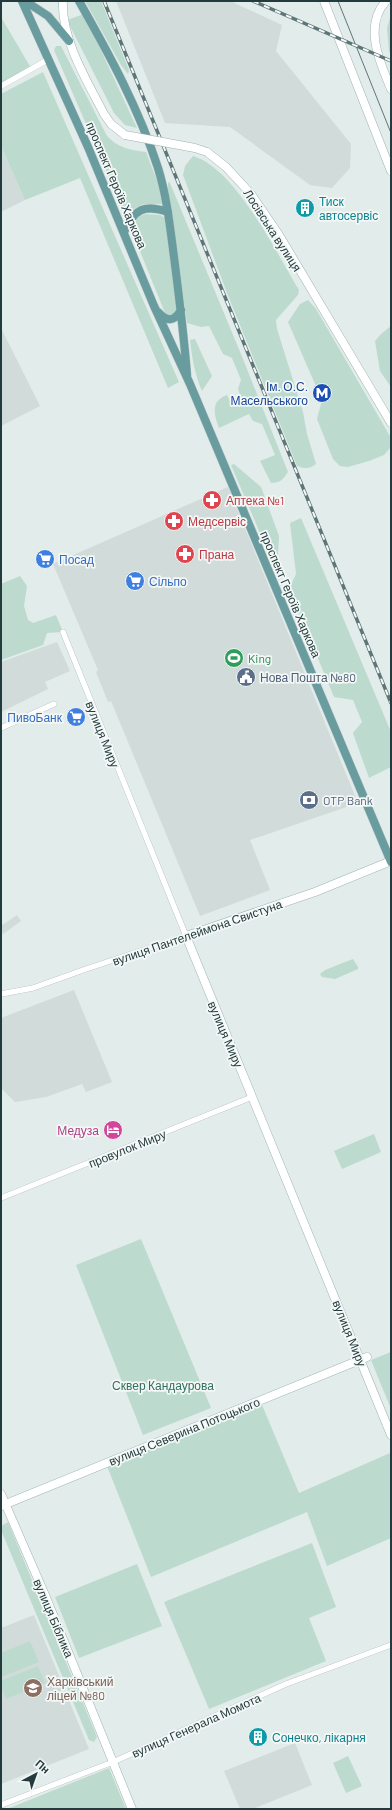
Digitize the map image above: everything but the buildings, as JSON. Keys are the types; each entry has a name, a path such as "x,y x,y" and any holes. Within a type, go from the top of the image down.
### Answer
{"main road":[{"name":"проспект Героїв Харкова","path":"22,1 49,59 124,232 154,306 188,379 391,861"},
{"path":"25,1 48,16 69,41"},
{"name":"проспект Героїв Харкова","path":"79,1 108,52 131,99 158,167 168,212 181,310 188,379"},
{"path":"124,232 131,218 142,209 159,209 168,212"},
{"path":"154,306 165,319 169,320 176,318 181,310"}],"street":[{"name":"Лосівська вулиця","path":"63,1 64,24 69,41 104,114 111,124 125,135 195,148 207,152 226,167 244,185 264,212 391,423"},
{"path":"324,1 391,171"},
{"path":"386,1 376,16 375,36 381,65 391,89"},
{"path":"1,86 49,59"},
{"name":"вулиця Миру","path":"63,632 252,1097 363,1358 391,1435"},
{"path":"1,728 54,704"},
{"name":"вулиця Пантелеймона Свистуна","path":"1,994 33,988 186,936 315,892 391,861"},
{"name":"провулок Миру","path":"1,1198 252,1097"},
{"name":"вулиця Северина Потоцького","path":"3,1505 363,1358"},
{"name":"вулиця Біблика","path":"1,1494 3,1505 74,1665 132,1809"},
{"name":"вулиця Генерала Момота","path":"1,1805 113,1762 286,1684 391,1645"}],"shaded area":[{"path":"116,1 230,1 282,25 276,51 351,144 350,168 332,188 310,185 230,127 165,123"},
{"path":"1,146 25,200 1,212"},
{"path":"1,328 40,406 1,426"},
{"path":"228,487 358,803 250,840 270,890 200,916 111,701 108,702 96,672 98,670 53,564"},
{"path":"57,642 70,671 45,682 48,689 1,712 1,662"},
{"path":"17,915 21,921 3,934 1,926"},
{"path":"74,990 112,1082 86,1092 82,1084 46,1097 15,1102 1,1088 1,1018"},
{"name":"Харківський ліцей №80","path":"34,1615 89,1749 1,1784 1,1628"},
{"path":"295,1743 312,1785 253,1809 240,1809 224,1771"}],"green space":[{"path":"85,1 101,1 129,70 128,74 121,65"},
{"path":"84,14 137,128 125,125 114,113 67,20"},
{"path":"391,14 391,53 389,52 387,28"},
{"path":"1,17 31,68 1,85"},
{"path":"56,46 61,46 107,136 120,146 146,152 159,186 162,204 143,204 125,214 54,50"},
{"path":"43,72 179,382 168,388 80,178 25,200 1,146 1,94"},
{"path":"193,156 209,164 224,177 239,194 254,214 299,290 298,295 276,320 277,329 303,412 307,434 316,464 312,467 305,468 297,466 227,293 183,175 185,166"},
{"path":"168,182 170,183 243,359 288,472 283,479 277,482 271,483 260,461 275,455 262,424 253,421 249,414 219,428 217,423 215,409 218,401 227,395 232,405 242,400 238,389 241,380 232,358 223,354 209,326 201,327 187,323 168,191"},
{"path":"146,214 160,215 165,218 177,311 170,317 165,313 131,229 136,219"},
{"path":"308,300 316,309 391,438 390,448 384,455 348,467 340,466 333,459 317,419 322,400 288,322 300,304"},
{"path":"391,326 391,387 380,371 375,341"},
{"path":"195,339 212,376 202,391 196,373 190,340"},
{"path":"234,464 261,487 279,536 277,573 231,465"},
{"path":"301,518 391,732 391,767 369,778 353,733 362,722 353,700 334,697 289,589 296,574 290,523"},
{"path":"20,576 27,586 24,606 28,620 33,623 56,615 63,632 47,633 43,645 1,660 1,584"},
{"path":"353,959 358,969 335,979 322,977 320,974 325,970"},
{"path":"374,1134 381,1152 342,1169 334,1151"},
{"name":"Сквер Кандаурова","path":"141,1239 211,1408 143,1435 76,1265"},
{"path":"391,1352 391,1409 371,1360"},
{"path":"262,1405 299,1493 390,1453 391,1538 327,1566 307,1512 151,1577 107,1466"},
{"path":"8,1522 97,1737 94,1742 89,1740 1,1530 1,1526"},
{"path":"312,1543 336,1607 309,1618 326,1661 209,1709 164,1602"},
{"path":"137,1564 162,1626 79,1658 55,1597"},
{"path":"30,1641 39,1662 1,1677 1,1653"},
{"path":"38,1666 45,1683 6,1699 1,1686 1,1681"},
{"path":"348,1756 362,1786 346,1793 333,1763"},
{"path":"109,1768 126,1809 7,1809"}],"tram line":[{"path":"338,1 391,133"}],"railway":[{"path":"104,1 391,703"},
{"path":"253,1 391,61"}],"place":[{"name":"Тиск автосервіс","path":"305,208"},
{"name":"Ім. О.С. Масельського","path":"322,393"},
{"name":"Аптека №1","path":"212,500"},
{"name":"Медсервіс","path":"174,521"},
{"name":"Прана","path":"185,554"},
{"name":"Посад","path":"45,559"},
{"name":"Сільпо","path":"135,581"},
{"name":"King","path":"234,658"},
{"name":"Нова Пошта №80","path":"246,677"},
{"name":"ПивоБанк","path":"76,717"},
{"name":"OTP Bank","path":"309,800"},
{"name":"Медуза","path":"113,1130"},
{"name":"Харківський ліцей №80","path":"33,1688"},
{"name":"Сонечко, лікарня","path":"258,1737"}]}
